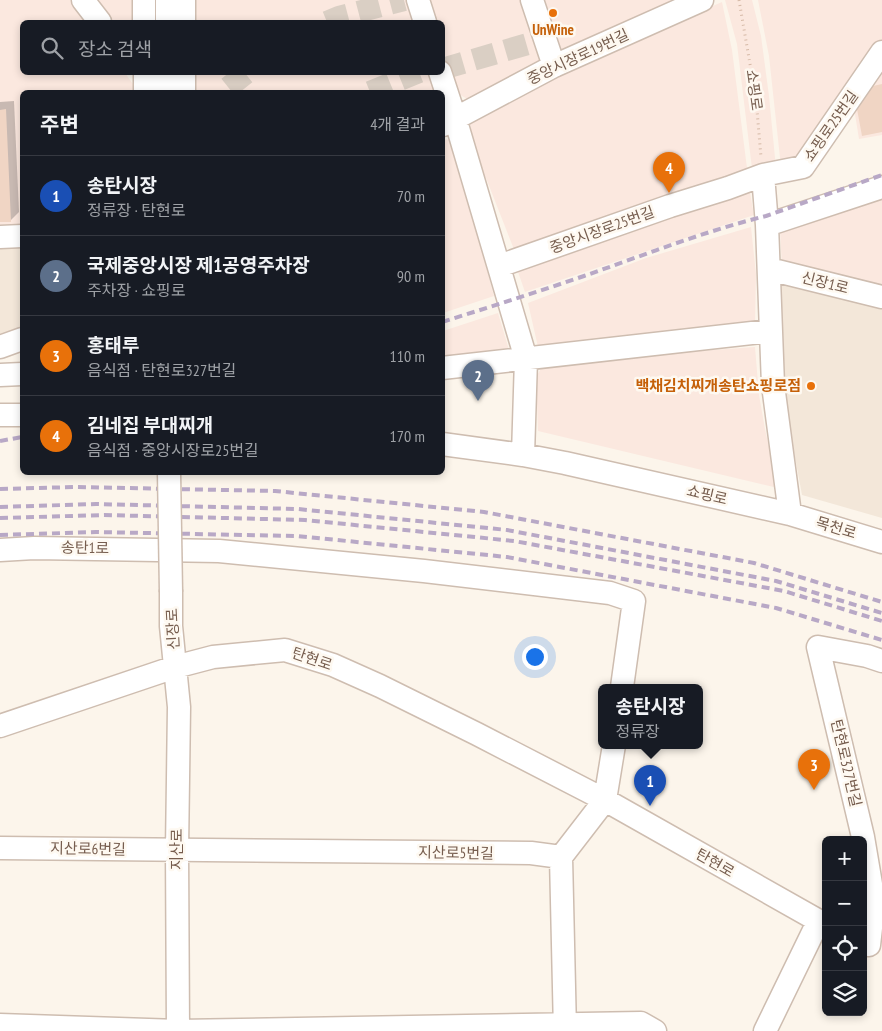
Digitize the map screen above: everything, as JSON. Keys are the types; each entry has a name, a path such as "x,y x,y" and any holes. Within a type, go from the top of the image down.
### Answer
{"street":[{"path":"83,0 98,20"},
{"path":"144,0 144,20"},
{"path":"167,0 167,20"},
{"path":"184,0 184,20"},
{"path":"418,0 424,20"},
{"path":"532,0 554,66"},
{"name":"중앙시장로19번길","path":"449,122 554,66 702,0"},
{"name":"쇼핑로25번길","path":"763,175 803,167 882,52"},
{"path":"167,75 167,90"},
{"path":"184,75 184,90"},
{"path":"441,75 443,90"},
{"path":"445,100 449,122 499,266 526,359 523,455"},
{"path":"763,175 767,225 773,385 790,514"},
{"name":"중앙시장로25번길","path":"499,266 763,175"},
{"path":"767,225 882,187"},
{"path":"0,237 20,236"},
{"name":"신장1로","path":"769,269 882,298"},
{"path":"445,368 770,331"},
{"path":"0,348 20,340"},
{"path":"0,376 20,374"},
{"path":"0,415 20,415"},
{"name":"쇼핑로","path":"445,444 565,463 790,514"},
{"name":"신장로","path":"169,475 171,626 175,667"},
{"name":"목천로","path":"790,514 882,542"},
{"name":"송탄1로","path":"0,550 34,548 219,551 404,569 610,593 634,601 622,684"},
{"name":"탄현로327번길","path":"872,947 874,902 863,837 818,647 867,656 882,661"},
{"name":"탄현로","path":"0,726 213,656 285,650 332,665 380,686 477,734 605,800 822,923"},
{"name":"지산로","path":"175,667 179,707 176,850 178,1031"},
{"path":"565,1027 561,857 605,800 613,749"},
{"name":"지산로6번길","path":"0,848 176,850"},
{"name":"지산로5번길","path":"176,850 531,853 561,857"},
{"path":"765,1031 822,923"},
{"path":"0,1025 178,1031 565,1027 641,1023 655,1031"}],"path":[{"name":"쇼핑로","path":"739,0 756,99 763,175"}],"shaded area":[{"path":"0,0 70,0 85,20 20,20 20,75 126,75 133,84 134,90 20,90 20,225 0,226"},
{"path":"96,0 133,0 133,20 111,20"},
{"path":"193,0 409,0 415,20 193,20"},
{"path":"428,0 527,0 548,60 469,100 457,93 445,54 445,20 434,20"},
{"path":"539,0 677,0 560,55"},
{"path":"725,0 752,0 761,36 776,168 753,177 737,44"},
{"path":"758,0 882,0 882,47 804,164 781,167 769,56"},
{"path":"722,2 732,50 748,176 515,252 486,178 478,167 470,124 538,84"},
{"path":"882,70 882,135 859,139 854,108"},
{"path":"193,75 432,75 435,90 193,90"},
{"path":"445,139 452,140 494,296 445,312"},
{"path":"749,187 754,215 525,292 516,266"},
{"path":"882,199 882,291 782,267 780,230"},
{"path":"751,227 756,274 755,325 538,347 528,303 646,258"},
{"path":"20,245 20,333 0,341 0,246"},
{"path":"778,283 882,308 882,518 802,495 780,376"},
{"path":"498,313 510,353 445,359 445,330"},
{"path":"755,347 759,395 778,488 538,431 536,377 545,362"}],"building":[{"path":"882,84 882,132 862,136 857,109 873,86"},
{"path":"6,109 11,222 0,222 0,110"}],"tunnel":[{"path":"332,20 404,0"},
{"path":"445,68 545,39"},
{"path":"232,75 244,90"},
{"path":"375,90 412,75"}],"railway":[{"path":"445,321 566,282 697,236 766,216 882,175"},
{"path":"0,441 20,437"},
{"path":"0,489 74,487 275,491 484,512 754,563 882,602"},
{"path":"0,507 96,504 298,509 507,530 776,581 882,613"},
{"path":"0,518 104,515 305,520 514,541 784,591 882,621"},
{"path":"0,535 96,532 297,536 507,557 776,608 882,640"}],"place":[{"name":"UnWine","path":"553,13"},
{"name":"김네집 부대찌개","path":"669,193"},
{"name":"백채김치찌개송탄쇼핑로점","path":"811,386"},
{"name":"국제중앙시장 제1공영주차장","path":"478,401"},
{"name":"홍태루","path":"814,790"},
{"name":"송탄시장","path":"650,806"}]}
